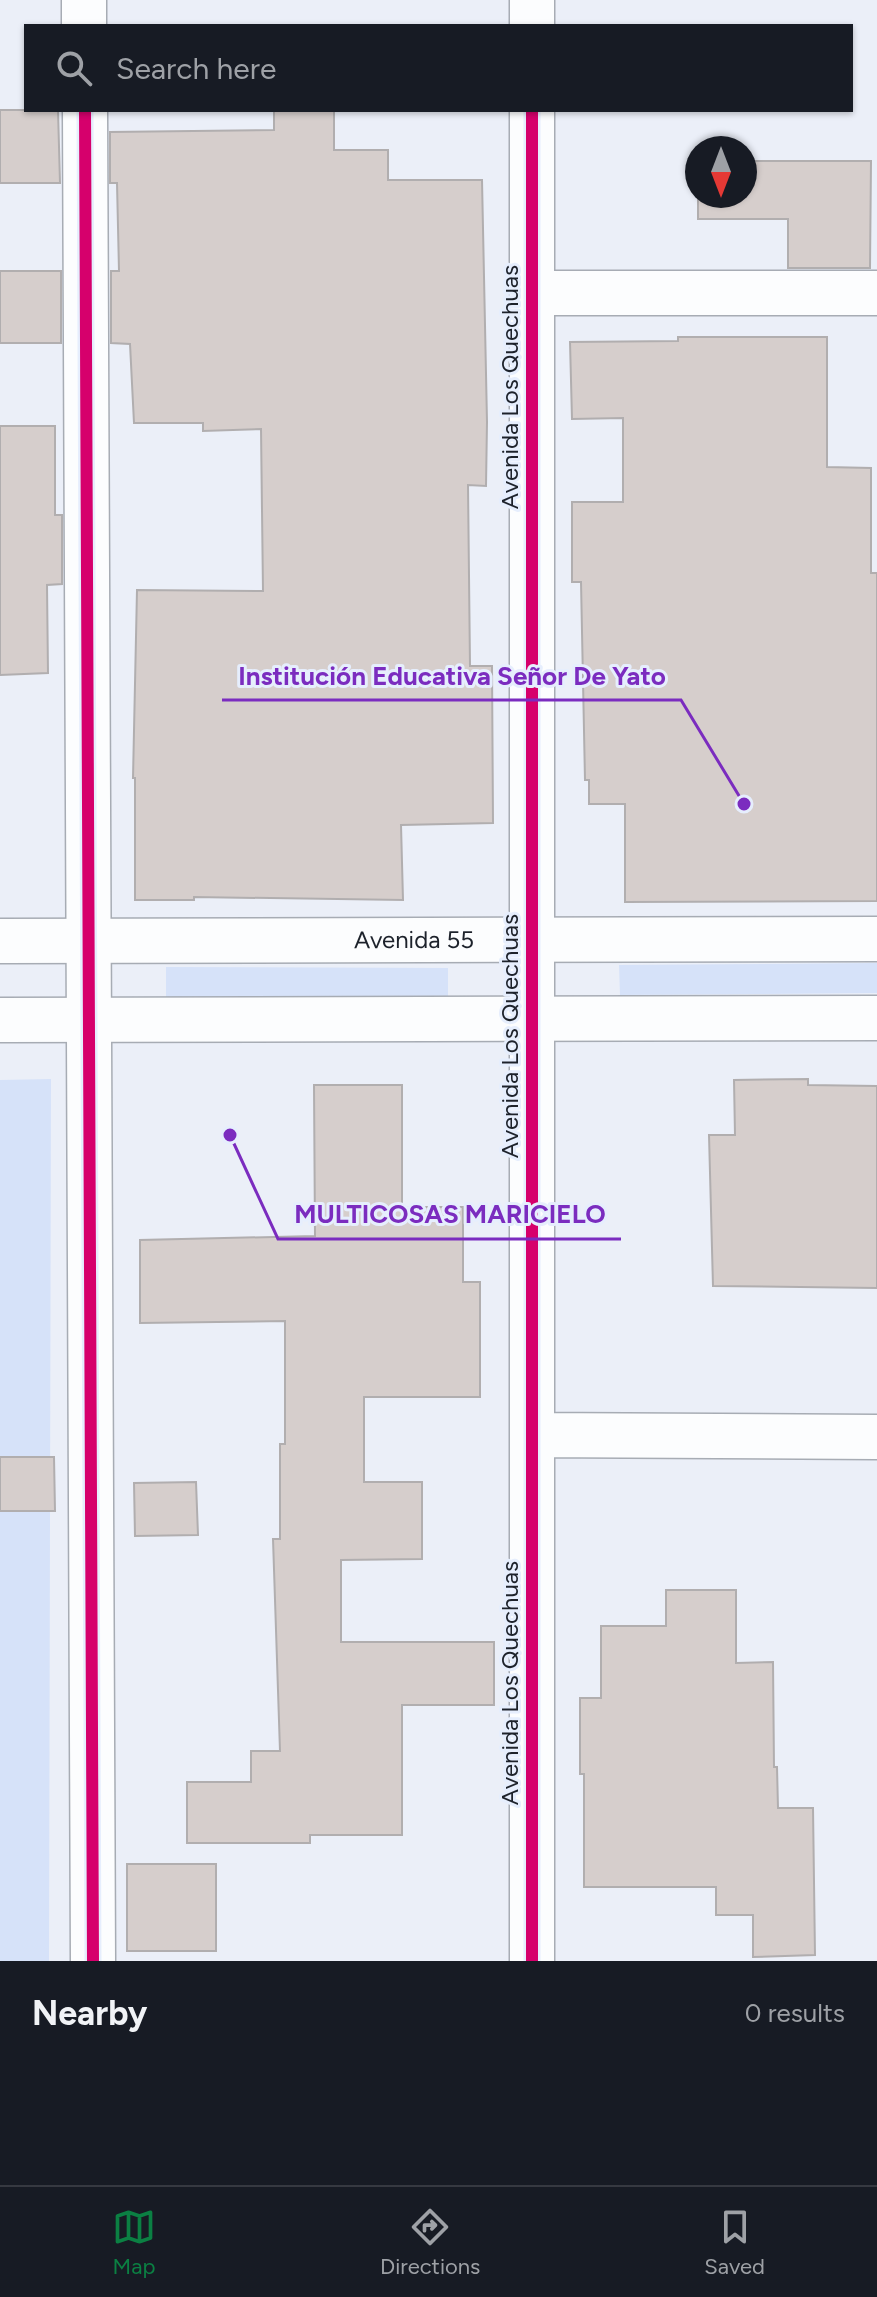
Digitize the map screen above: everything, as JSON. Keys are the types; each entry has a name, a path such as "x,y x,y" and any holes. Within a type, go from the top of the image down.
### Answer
{"street":[{"path":"84,0 84,24"},
{"path":"532,0 532,24"},
{"path":"85,112 93,1961"},
{"name":"Avenida Los Quechuas","path":"532,112 532,1961"},
{"path":"532,293 877,293"},
{"name":"Avenida 55","path":"0,941 877,939"},
{"path":"0,1020 877,1018"},
{"path":"533,1435 877,1437"}],"shaded area":[{"path":"877,963 877,993 620,995 619,965"},
{"path":"166,967 448,968 448,998 166,997"},
{"path":"51,1079 49,1961 0,1961 0,1080"}],"building":[{"path":"0,110 58,112 60,183 0,183"},
{"path":"274,112 334,112 334,150 388,150 388,180 482,180 486,486 468,485 470,666 492,666 493,823 401,825 403,900 194,897 194,900 135,900 133,778 137,590 263,591 261,429 203,431 203,423 134,423 130,344 111,343 111,271 119,271 117,183 110,183 110,132 274,130"},
{"path":"757,161 871,161 870,268 788,268 788,219 698,219 698,208 757,208"},
{"path":"0,271 61,271 61,343 0,343"},
{"path":"678,337 827,337 827,467 871,468 871,573 877,573 877,901 625,902 625,804 589,804 589,780 585,780 581,582 572,582 572,502 623,502 623,418 572,419 570,342 678,341"},
{"path":"0,426 55,426 55,515 62,515 62,584 47,585 48,673 0,675"},
{"path":"808,1079 808,1085 877,1086 877,1288 713,1286 709,1135 735,1135 734,1080"},
{"path":"314,1085 402,1085 402,1207 463,1207 463,1282 480,1282 480,1397 364,1397 364,1482 422,1482 422,1559 341,1560 341,1642 494,1642 494,1705 402,1705 402,1835 310,1835 310,1843 187,1843 187,1782 251,1782 251,1751 280,1751 273,1539 280,1539 280,1444 285,1444 285,1321 140,1323 140,1240 315,1236"},
{"path":"0,1457 54,1457 55,1511 0,1511"},
{"path":"196,1482 198,1535 135,1536 134,1483"},
{"path":"666,1590 736,1590 736,1663 773,1662 774,1767 777,1767 778,1808 813,1808 815,1955 753,1957 753,1915 716,1915 716,1887 584,1887 580,1698 601,1698 601,1626 666,1626"},
{"path":"127,1864 216,1864 216,1951 127,1951"}],"cycle path":[{"path":"85,112 93,1961"},
{"path":"532,112 532,1961"}],"place":[{"name":"Institución Educativa Señor De Yato","path":"744,804"},
{"name":"MULTICOSAS MARICIELO","path":"230,1135"}]}
